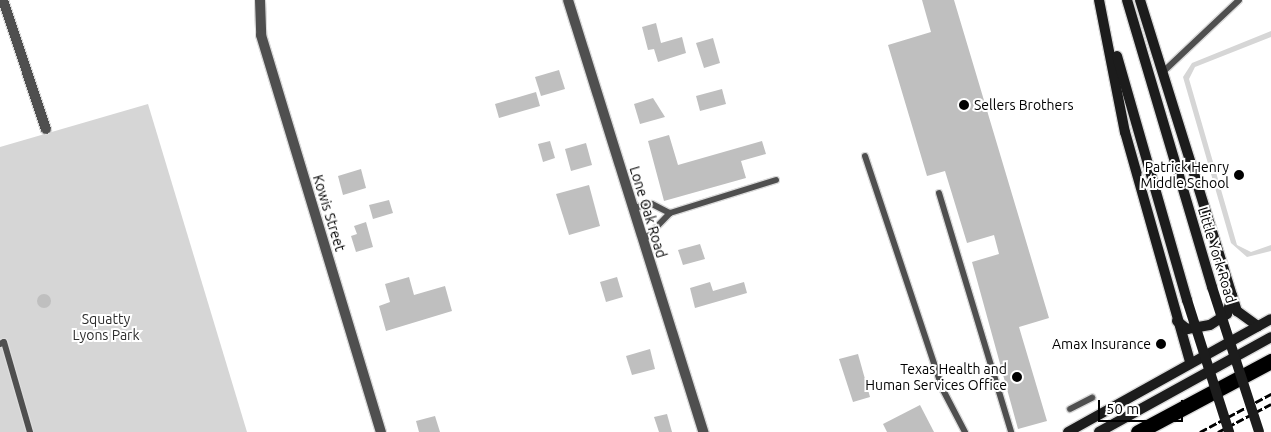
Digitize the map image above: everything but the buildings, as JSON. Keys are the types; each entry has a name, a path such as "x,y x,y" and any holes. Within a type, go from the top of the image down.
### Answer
{"highway":[{"path":"1138,432 1271,362"}],"main road":[{"path":"1100,0 1187,300 1229,432"},
{"path":"1100,0 1125,132 1190,362"},
{"name":"Little York Road","path":"1127,0 1212,287 1259,432"},
{"path":"1140,0 1164,71 1237,311 1258,326"},
{"path":"1177,320 1187,329 1210,325 1227,314 1232,295"},
{"path":"1068,432 1190,362 1271,319"},
{"path":"1099,432 1235,355 1271,337"}],"street":[{"path":"3,0 46,129"},
{"name":"Kowis Street","path":"260,0 261,35 381,432"},
{"name":"Lone Oak Road","path":"568,0 703,432"}],"lane":[{"path":"1164,71 1240,0"},
{"path":"865,156 942,388 964,432"},
{"path":"643,241 670,213 776,180"},
{"path":"939,193 1011,432"},
{"path":"633,208 652,204 670,213"},
{"path":"0,344 4,342 30,432"},
{"path":"1070,409 1092,398"}],"green space":[{"path":"1271,31 1271,37 1195,67 1189,79 1237,245 1251,252 1271,245 1271,251 1247,257 1231,243 1183,77 1192,63"},
{"name":"Squatty Lyons Park","path":"148,104 247,432 0,432 0,147"}],"railway":[{"path":"1200,432 1271,394"},
{"path":"1218,432 1271,404"}],"place":[{"name":"Sellers Brothers","path":"964,105"},
{"name":"Patrick Henry Middle School","path":"1239,175"},
{"name":"Amax Insurance","path":"1161,344"},
{"name":"Texas Health and Human Services Office","path":"1017,377"}]}
